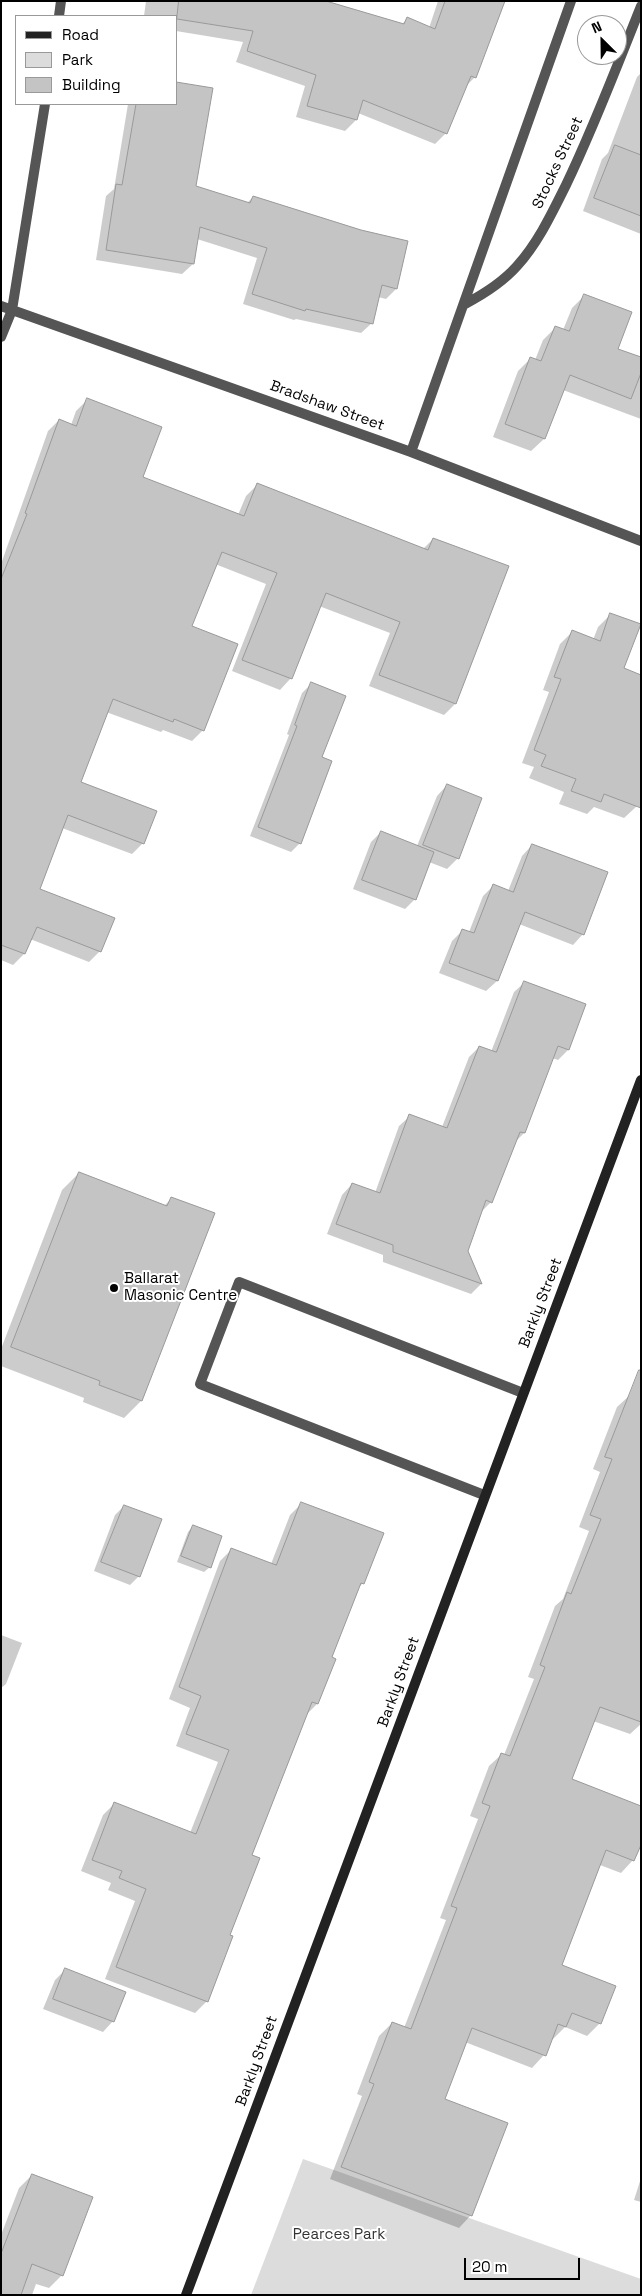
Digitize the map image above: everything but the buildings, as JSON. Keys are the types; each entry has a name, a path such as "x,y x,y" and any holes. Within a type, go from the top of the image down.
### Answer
{"main road":[{"name":"Barkly Street","path":"186,2295 641,1080"}],"street":[{"path":"59,15 61,1"},
{"path":"411,452 572,1"},
{"name":"Stocks Street","path":"464,304 489,290 510,274 532,247 542,231 590,132 641,6"},
{"path":"1,337 12,310 45,105"},
{"name":"Bradshaw Street","path":"1,306 411,452 641,541"},
{"path":"484,1495 200,1384 239,1282 523,1393"}],"green space":[{"name":"Pearces Park","path":"303,2159 641,2279 641,2295 251,2295"}],"place":[{"name":"Ballarat Masonic Centre","path":"114,1288"}]}
